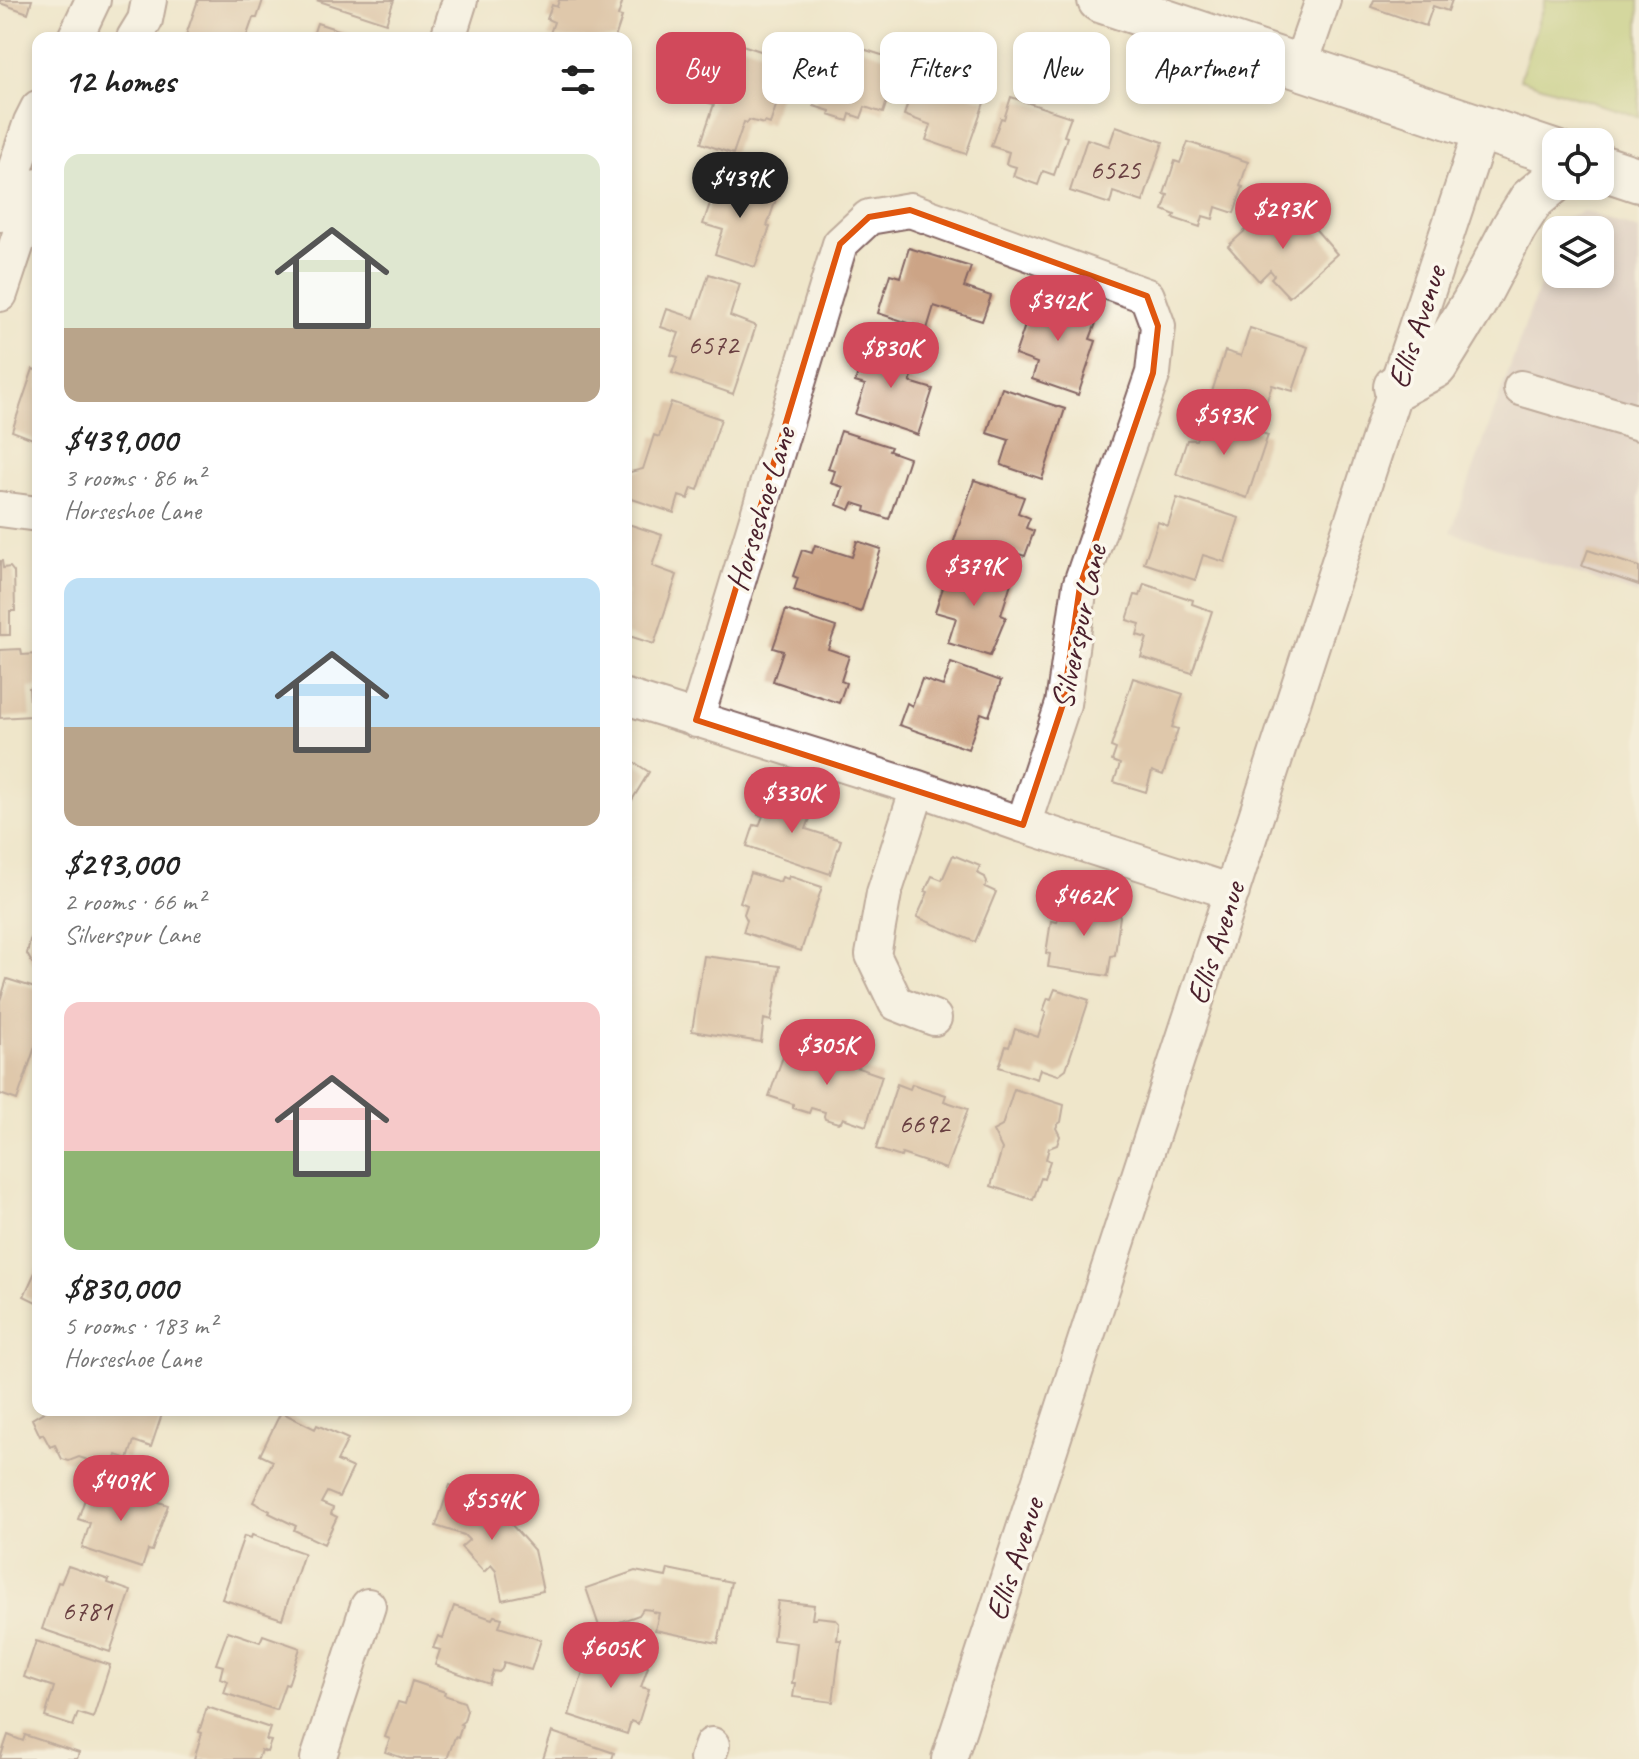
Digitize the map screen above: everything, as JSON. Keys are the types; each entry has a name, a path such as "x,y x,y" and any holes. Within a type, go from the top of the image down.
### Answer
{"main road":[{"path":"1100,0 1542,148"},
{"path":"1614,172 1639,180"},
{"path":"1396,387 1435,366 1474,303 1514,227 1531,200 1542,191"}],"street":[{"path":"78,32 93,0"},
{"path":"138,32 145,20 149,0"},
{"path":"450,32 460,0"},
{"path":"1300,66 1323,0"},
{"path":"0,214 32,120"},
{"name":"Ellis Avenue","path":"949,1759 1482,128"},
{"path":"0,294 32,198"},
{"name":"Silverspur Lane","path":"869,217 910,210 1147,296 1158,326 1153,373 1080,586 1063,704 1023,825"},
{"name":"Horseshoe Lane","path":"696,720 840,244 869,217"},
{"path":"1521,388 1639,423"},
{"path":"0,509 32,513"},
{"path":"632,699 918,788 1232,892"},
{"path":"918,788 884,893 873,955 896,1003 934,1018"},
{"path":"318,1759 368,1606"}],"highlighted area":[{"path":"910,210 1147,296 1158,326 1153,373 1080,586 1063,704 1023,825 696,720 840,244 869,217"}],"shaded area":[{"path":"1584,211 1598,216 1570,216"},
{"path":"1614,221 1639,230 1639,595 1451,532 1542,278 1542,288 1614,288"}],"green space":[{"path":"1545,0 1639,0 1639,117 1520,79"}],"building":[{"path":"0,0 32,0 28,13 0,3"},
{"path":"198,0 263,0 248,32 187,32"},
{"path":"316,0 394,0 386,23"},
{"path":"559,0 623,0 617,32 550,32 554,22 547,19 552,5 557,7"},
{"path":"1374,0 1452,0 1448,11 1433,6 1426,26 1371,7"},
{"path":"317,23 345,32 314,32"},
{"path":"746,46 762,51 762,104 777,104 770,124 744,122 733,154 701,143 714,104 746,104"},
{"path":"864,49 880,55 880,104 886,104 883,113 865,107 861,118 850,114 848,121 814,106 864,104"},
{"path":"1011,97 1013,104 1032,104 1071,117 1054,175 1043,171 1038,185 1013,176 1016,167 1006,164 1009,152 991,146 1001,118 1004,119"},
{"path":"908,104 984,104 966,154 926,140 931,125 904,115"},
{"path":"1116,126 1163,142 1143,202 1113,192 1110,204 1070,191 1087,139 1109,146"},
{"path":"1188,142 1248,162 1234,213 1216,207 1213,219 1203,216 1200,227 1173,218 1175,215 1163,210 1168,195 1164,194 1175,161 1180,163"},
{"path":"719,177 777,196 767,226 770,227 755,267 715,254 723,230 703,224"},
{"path":"1269,209 1289,231 1305,217 1337,254 1289,297 1271,278 1274,275 1270,270 1259,281 1228,246"},
{"path":"909,248 971,267 964,287 991,296 982,321 934,306 927,329 878,313 890,274 900,277"},
{"path":"709,274 740,284 730,316 756,326 733,394 672,373 678,357 671,355 679,333 661,327 667,309 694,318"},
{"path":"1036,293 1099,315 1090,339 1096,341 1078,395 1032,379 1037,363 1015,355"},
{"path":"1250,328 1308,347 1293,391 1272,385 1264,409 1212,392 1225,351 1241,356"},
{"path":"867,342 918,359 910,382 933,389 918,435 855,414 865,385 855,382"},
{"path":"32,372 32,439 12,431"},
{"path":"1002,388 1065,409 1042,479 1001,465 1009,440 987,433"},
{"path":"671,402 721,419 698,490 692,488 688,499 679,496 674,513 632,499 632,472 643,469 654,435 659,437"},
{"path":"1216,417 1268,435 1247,498 1176,474 1187,440 1196,440 1200,430 1211,433"},
{"path":"841,431 891,447 889,451 909,458 889,519 865,511 866,507 853,503 850,510 837,505 843,487 831,483 835,471 828,469"},
{"path":"974,480 1024,497 1018,513 1030,518 1026,528 1034,531 1025,556 1012,552 1008,563 953,544"},
{"path":"1177,498 1239,518 1225,562 1203,555 1195,580 1144,563 1158,522 1168,526"},
{"path":"632,525 662,535 652,566 677,575 654,644 632,637"},
{"path":"857,541 881,549 861,612 794,590 798,578 793,576 802,550 812,553 815,545 852,557"},
{"path":"1588,550 1639,567 1639,585 1582,566"},
{"path":"0,561 3,568 10,567 14,572 15,611 10,611 10,635 0,635"},
{"path":"951,563 1011,583 1001,615 1006,617 990,656 948,643 956,618 935,612"},
{"path":"1144,584 1193,600 1192,604 1212,611 1192,673 1141,657 1147,638 1137,635 1140,624 1127,620 1135,595 1140,596"},
{"path":"786,610 836,627 828,649 849,656 841,681 846,683 839,703 773,681 783,651 773,648"},
{"path":"21,649 22,655 32,654 32,688 29,688 31,716 0,718 0,650"},
{"path":"951,663 1001,681 989,716 981,713 968,749 899,725 907,703 912,706 922,679 943,686"},
{"path":"1133,678 1183,694 1172,727 1178,729 1163,775 1152,771 1146,792 1114,782 1120,764 1112,761 1116,749 1111,747"},
{"path":"632,761 649,772 632,800"},
{"path":"766,792 814,808 806,829 841,840 830,874 747,846 754,825 759,826 763,816 758,815"},
{"path":"953,855 980,866 977,873 985,877 985,887 996,892 975,942 917,917 932,876 942,880"},
{"path":"750,873 780,882 782,877 788,879 789,876 822,887 801,951 743,932 747,905 740,902"},
{"path":"1083,901 1112,905 1120,916 1115,955 1111,956 1108,976 1048,967 1050,954 1046,953 1051,921 1057,922 1061,902 1082,906"},
{"path":"32,936 32,963 27,954"},
{"path":"704,956 780,966 771,1021 764,1019 761,1042 692,1031"},
{"path":"7,979 32,987 32,1056 17,1100 0,1094 0,1001"},
{"path":"1055,989 1089,1000 1066,1069 1058,1075 1040,1069 1037,1079 999,1067 1015,1029 1038,1037 1046,1012 1043,1011"},
{"path":"785,1051 819,1063 823,1051 841,1058 841,1062 882,1076 866,1126 843,1118 838,1123 825,1119 825,1112 811,1108 809,1113 769,1096"},
{"path":"897,1084 910,1089 912,1084 946,1095 944,1101 968,1109 946,1169 876,1149"},
{"path":"1014,1089 1064,1105 1061,1122 1056,1128 1060,1136 1057,1145 1049,1148 1046,1159 1050,1161 1033,1200 991,1186 1002,1149 993,1131 1002,1126"},
{"path":"32,1279 32,1300 24,1296"},
{"path":"37,1416 161,1416 151,1447 134,1441 128,1459 117,1455 113,1468 79,1457 69,1461 62,1459 55,1445 50,1447 43,1434 40,1436 32,1419"},
{"path":"279,1416 289,1416 315,1429 317,1425 348,1439 337,1461 353,1468 339,1497 327,1492 321,1503 333,1508 331,1514 337,1517 324,1544 294,1530 296,1526 253,1502 273,1461 260,1455"},
{"path":"92,1479 168,1505 152,1551 148,1550 142,1568 82,1548 90,1523 78,1519"},
{"path":"450,1485 487,1497 534,1550 543,1591 502,1600 496,1571 491,1565 484,1572 461,1547 469,1540 464,1535 436,1526"},
{"path":"252,1535 304,1553 282,1619 222,1599 244,1536 251,1538"},
{"path":"68,1566 131,1591 110,1652 42,1629 58,1582 61,1583"},
{"path":"668,1569 731,1582 718,1643 655,1630 659,1613 652,1610 643,1609 639,1615 600,1629 586,1588 635,1571 666,1577"},
{"path":"778,1601 814,1605 812,1619 835,1619 839,1623 837,1640 841,1640 833,1702 793,1697 797,1643 773,1640"},
{"path":"454,1606 492,1619 494,1616 502,1618 499,1627 541,1640 531,1670 504,1662 499,1672 493,1671 489,1684 435,1665 440,1650 433,1648 438,1636 443,1638"},
{"path":"228,1631 260,1642 263,1635 300,1648 276,1710 224,1693 228,1681 220,1678 223,1666 216,1664"},
{"path":"36,1641 110,1665 93,1718 78,1713 73,1726 45,1717 54,1687 24,1677"},
{"path":"592,1644 642,1660 640,1664 648,1667 641,1687 649,1689 638,1724 631,1721 627,1734 569,1715"},
{"path":"412,1681 464,1702 467,1710 464,1721 460,1724 458,1738 455,1737 447,1759 406,1759 385,1752 390,1739 385,1737 398,1702 405,1704"},
{"path":"207,1707 270,1728 266,1740 271,1741 267,1752 261,1750 258,1759 194,1759"},
{"path":"552,1732 614,1753 612,1759 543,1759"},
{"path":"8,1735 23,1741 25,1735 79,1753 77,1759 0,1759"}]}
